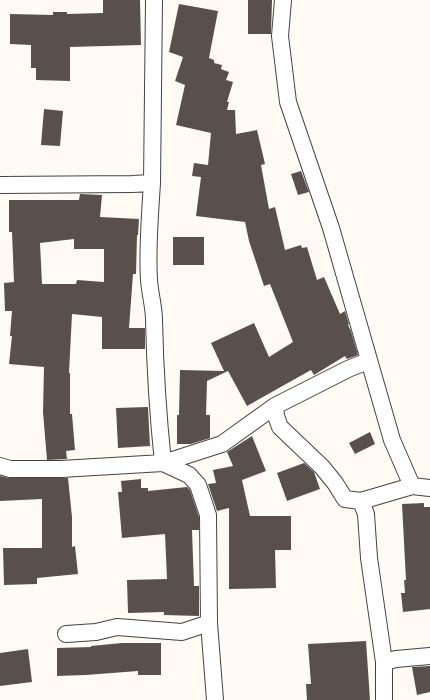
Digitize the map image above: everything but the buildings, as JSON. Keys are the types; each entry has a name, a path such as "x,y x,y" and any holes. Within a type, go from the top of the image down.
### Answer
{"street":[{"path":"154,0 152,183 149,231 149,281 154,318 157,404 162,462"},
{"path":"283,0 280,36 288,102 332,228 368,361 392,440 412,486"},
{"path":"0,185 152,183"},
{"path":"0,466 10,469 61,469 162,462 222,444 275,406 348,369 368,361"},
{"path":"275,406 276,416 280,427 322,467 335,483 345,499 361,501 412,486 430,488"},
{"path":"162,462 189,475 198,485 208,515 209,623 215,700"},
{"path":"361,501 366,514 369,558 384,662 384,700"},
{"path":"66,634 96,632 116,627 182,632 209,623"},
{"path":"384,662 396,659 430,656"}]}
